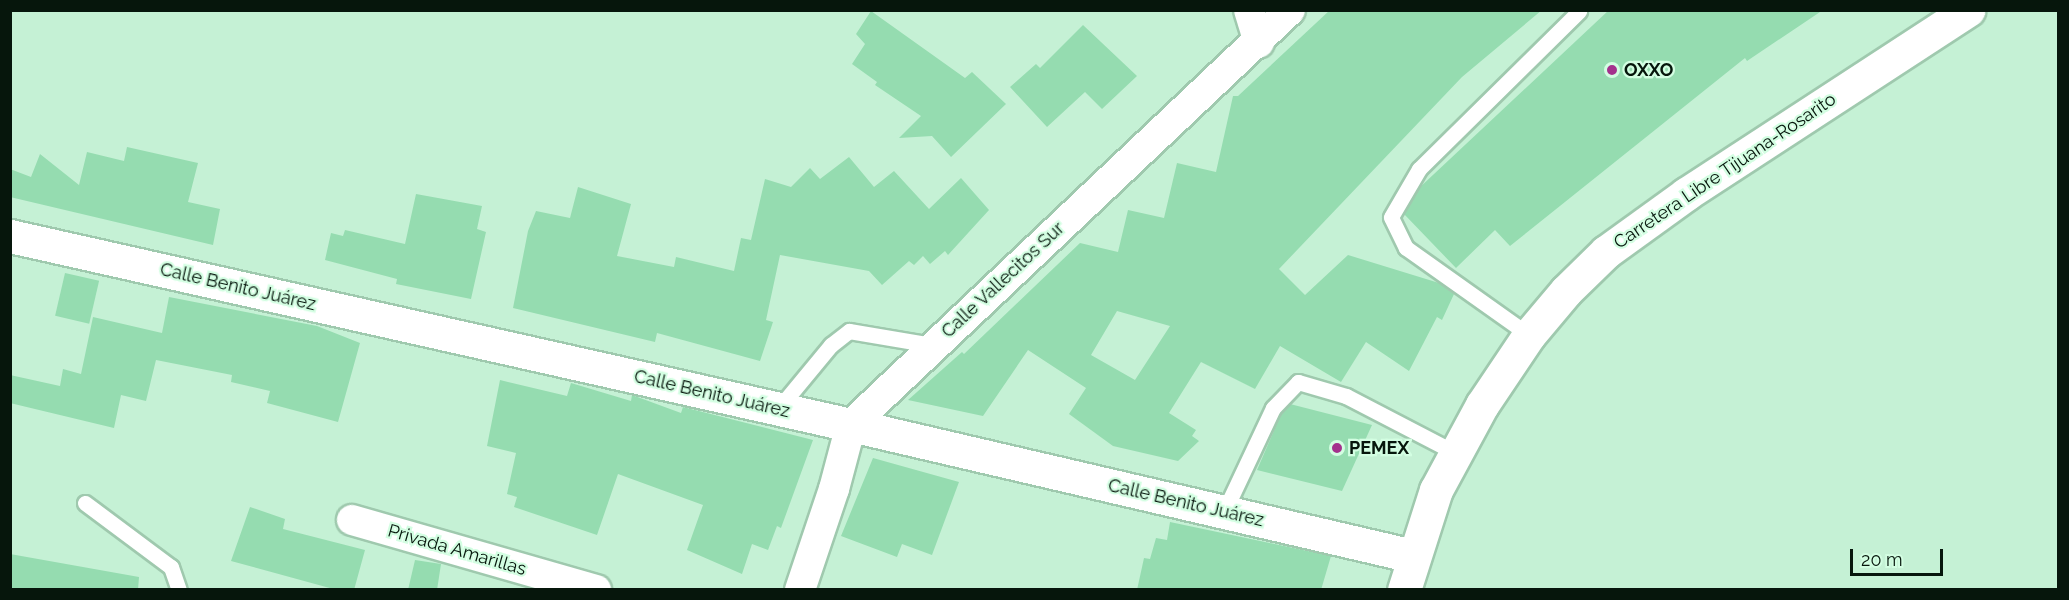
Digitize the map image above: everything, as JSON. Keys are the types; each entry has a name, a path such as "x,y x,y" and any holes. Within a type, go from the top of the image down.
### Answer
{"street":[{"path":"1249,10 1259,42"},
{"name":"Calle Vallecitos Sur","path":"851,424 932,345 1259,42 1290,10"},
{"name":"Carretera Libre Tijuana-Rosarito","path":"1404,590 1436,490 1482,405 1529,335 1566,291 1615,245 1686,194 1968,10"},
{"name":"Calle Benito Juárez","path":"10,236 851,424 1413,556"},
{"path":"800,590 834,489 851,424"},
{"name":"Privada Amarillas","path":"352,520 596,590"}],"lane":[{"path":"1529,335 1406,248 1391,217 1419,169 1579,11"},
{"path":"778,409 831,345 849,331 932,345"},
{"path":"1224,512 1273,408 1298,381 1346,396 1456,453"},
{"path":"85,503 171,567 179,590"}],"building":[{"path":"1330,10 1542,10 1462,77 1279,269 1305,295 1348,255 1439,283 1454,294 1442,320 1437,317 1409,371 1366,342 1341,382 1280,346 1255,389 1201,362 1169,413 1196,430 1192,436 1199,441 1178,461 1113,446 1069,414 1086,388 1028,350 983,416 908,400 962,352 964,354 1080,243 1118,252 1128,210 1164,218 1177,163 1216,172 1233,96 1238,96","holes":["1117,311 1170,326 1135,380 1091,355"]},
{"path":"1609,10 1823,10 1747,61 1745,58 1510,246 1495,230 1456,268 1404,214 1418,189"},
{"path":"871,11 965,78 972,72 1006,104 951,157 932,136 899,138 921,116 875,85 877,82 852,64 865,44 856,34"},
{"path":"1083,25 1137,76 1102,109 1085,92 1047,127 1010,87 1036,64 1040,68"},
{"path":"127,147 198,163 188,202 220,209 213,245 10,197 10,169 31,177 40,154 79,185 87,152 124,161"},
{"path":"849,157 874,187 894,171 929,209 961,178 989,210 948,255 945,251 930,264 923,256 914,265 909,261 882,285 869,271 780,255 766,320 773,322 760,361 657,333 655,342 513,308 528,231 536,211 570,218 578,187 631,204 617,256 674,267 676,257 734,271 741,238 751,240 765,179 791,187 810,168 820,179"},
{"path":"416,194 482,206 477,229 486,232 471,299 396,284 397,279 325,260 331,233 343,236 345,230 405,244"},
{"path":"65,273 99,281 89,324 55,316"},
{"path":"169,297 317,326 360,343 338,422 267,403 270,391 231,382 232,375 156,360 146,401 121,395 114,428 10,403 10,375 60,386 63,369 81,374 93,317 162,333"},
{"path":"500,380 567,396 571,383 631,401 632,395 681,413 683,407 813,440 781,528 777,526 768,550 752,544 742,574 687,550 703,505 618,474 597,535 514,507 517,497 507,494 516,453 487,446"},
{"path":"1290,404 1372,425 1342,491 1257,470 1282,412"},
{"path":"873,458 959,482 932,555 902,544 897,557 841,536"},
{"path":"250,507 285,519 283,529 365,550 354,590 337,590 231,561"},
{"path":"1170,522 1331,556 1321,590 1137,590 1144,558 1150,559 1156,538 1167,540"},
{"path":"10,554 139,577 138,590 10,590"},
{"path":"415,560 441,564 437,590 408,590"}],"place":[{"name":"OXXO","path":"1612,70"},
{"name":"PEMEX","path":"1337,448"}]}
